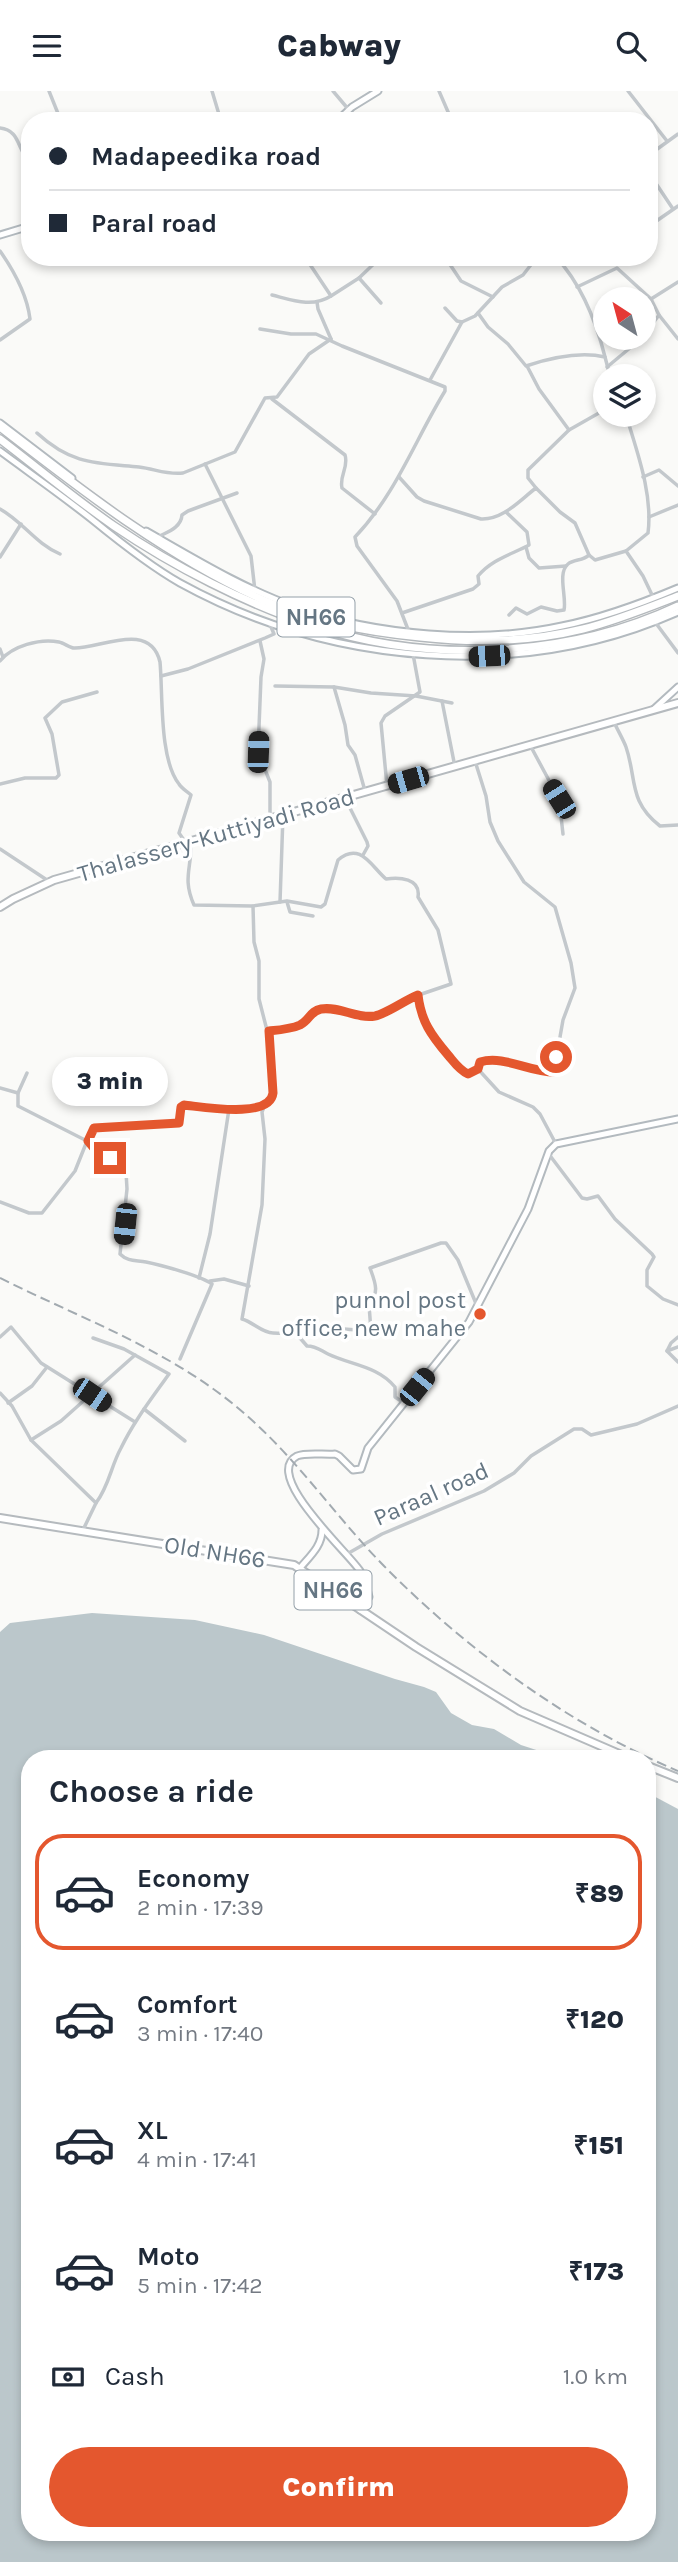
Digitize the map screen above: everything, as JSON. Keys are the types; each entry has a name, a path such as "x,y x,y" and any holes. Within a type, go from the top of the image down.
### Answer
{"highway":[{"name":"NH66","path":"0,425 92,499 219,578 272,603 366,631 490,641 546,636 583,629 678,596"},
{"name":"NH66","path":"0,439 114,526 213,585 313,626 359,638 442,650 523,647 604,633 678,606"}],"main road":[{"name":"Thalassery-Kuttiyadi Road","path":"0,908 50,882 678,703"},
{"name":"Old NH66","path":"0,1518 300,1567 360,1610 520,1711 610,1750"},
{"path":"656,1769 678,1779"}],"street":[{"path":"49,91 57,112"},
{"path":"212,91 218,112"},
{"path":"333,91 349,110 378,91"},
{"path":"439,91 447,112"},
{"path":"628,91 644,112"},
{"path":"0,128 15,134 21,148"},
{"path":"658,129 667,141"},
{"path":"658,148 678,134"},
{"path":"658,186 676,207 658,220"},
{"path":"0,235 21,229"},
{"path":"0,251 17,279 30,319 0,340"},
{"path":"311,266 331,296"},
{"path":"272,295 304,303 317,302 359,278 372,266"},
{"path":"451,266 461,281 493,297"},
{"path":"430,380 462,322 478,313 510,280 523,275 530,266"},
{"path":"562,266 592,313 606,364"},
{"path":"577,287 617,268 638,287"},
{"path":"359,278 381,303"},
{"path":"656,296 678,282"},
{"path":"317,302 331,339"},
{"path":"445,308 451,316 462,322"},
{"path":"656,309 678,339"},
{"path":"478,313 488,327 508,344 527,366 569,430"},
{"path":"656,319 659,315"},
{"path":"260,329 291,334 316,334 442,384 445,391 399,477 375,514 355,537 357,546 384,581 409,632"},
{"path":"272,399 283,390 309,354 331,339"},
{"path":"610,364 627,350"},
{"path":"527,366 569,356 605,357"},
{"path":"37,433 71,457 105,466 140,467 174,474 235,452 265,398 272,399 345,455 347,460 342,488 375,514"},
{"path":"593,416 569,430 528,470 528,478 560,512 575,523 589,555 595,560 626,551 648,533 649,517 643,477 629,427"},
{"path":"0,425 78,483 158,537 255,591 322,615 370,627 409,632 477,634 559,627 613,613 678,588"},
{"path":"0,451 178,582 270,622 328,642 413,654 482,656 572,647 655,622 678,612"},
{"path":"205,463 251,556 255,591"},
{"path":"643,477 659,470 678,486"},
{"path":"399,477 417,497 436,506 481,519 493,518 506,512 536,488"},
{"path":"158,537 177,526 182,521 182,515 188,511 237,493"},
{"path":"649,517 678,505"},
{"path":"0,509 21,524 47,549 60,554"},
{"path":"402,613 477,587 480,582 478,576 484,569 512,551 526,547 530,540 527,532 506,512"},
{"path":"0,557 21,524"},
{"path":"526,547 529,558 539,568 566,566 589,555"},
{"path":"626,551 643,576 653,599"},
{"path":"509,615 516,608 527,614 541,607 564,610 566,566"},
{"path":"161,676 188,669 260,641 274,634 270,622"},
{"path":"655,622 678,653"},
{"path":"2,659 11,650 42,642 61,643 74,649 117,639 145,642 153,647 157,653 161,676 163,724 169,762 177,783 191,795 179,833 188,842 191,857 186,880 194,905 253,906 287,902 321,907 325,904 338,860 344,855 363,855 386,879 399,877 416,885 418,897 439,930 451,984 404,1000 377,1016 354,1014 341,1009 320,1009 313,1011 306,1021 299,1025 269,1031"},
{"path":"260,641 264,659 258,752 270,782 270,819"},
{"path":"0,649 2,659"},
{"path":"387,786 381,723 385,716 416,696 420,686 413,654"},
{"path":"275,686 334,687 452,703"},
{"path":"334,687 348,745 355,755 365,792"},
{"path":"652,711 678,687"},
{"path":"0,783 25,778 56,778 60,775 52,734 45,718 62,702 97,692"},
{"path":"442,701 455,767"},
{"path":"614,722 626,745 632,785 639,801 652,820 660,826 678,825"},
{"path":"530,745 559,799 563,834"},
{"path":"418,995 423,1018 431,1036 464,1072 468,1074 478,1069 480,1062 491,1058 554,1072 563,1020 575,988 571,963 555,907 524,882 498,841 490,822 486,796 475,761"},
{"path":"345,798 367,842 368,846 363,855"},
{"path":"280,902 283,815"},
{"path":"0,849 50,882"},
{"path":"287,902 290,912 313,916"},
{"path":"0,1202 29,1213 41,1213 75,1171 94,1128 179,1123 181,1107 184,1105 229,1109 264,1107 271,1101 273,1093 269,1031 259,999 259,961 254,942 253,906"},
{"path":"478,1069 499,1092 533,1107 540,1114 556,1144"},
{"path":"27,1073 18,1093 18,1107 88,1141 102,1158 116,1159 126,1172 125,1224 120,1254 122,1257 128,1261 147,1262 210,1281 224,1279 249,1286"},
{"path":"0,1088 18,1093"},
{"path":"264,1107 262,1205 242,1319 251,1321 266,1331 289,1332 307,1346 314,1346 383,1376 395,1387 395,1397 405,1403"},
{"path":"200,1278 211,1234 229,1109"},
{"path":"360,1610 368,1600 368,1592 359,1570 322,1530 293,1487 291,1463 300,1455 335,1454 353,1470 361,1469 368,1448 469,1322 528,1209 548,1153 556,1144 678,1119"},
{"path":"548,1153 582,1198 602,1198 615,1219 652,1254 654,1257 648,1270 647,1286 663,1299 678,1305"},
{"path":"300,1338 330,1328 371,1331 369,1305 374,1299 376,1284 370,1268 435,1244 446,1243 458,1260 477,1306"},
{"path":"180,1359 212,1288 210,1281"},
{"path":"0,1337 11,1327 34,1357 135,1422"},
{"path":"667,1351 678,1337"},
{"path":"82,1532 104,1492 119,1450 169,1374 135,1355 93,1338"},
{"path":"667,1351 678,1347"},
{"path":"667,1351 678,1362"},
{"path":"31,1440 61,1421 135,1355"},
{"path":"8,1403 32,1386 48,1367"},
{"path":"0,1394 31,1440 96,1503"},
{"name":"Paraal road","path":"346,1554 382,1534 484,1492 514,1473 531,1456 574,1429 582,1429 591,1435 630,1426 678,1406"},
{"path":"144,1409 185,1441"},
{"path":"300,1567 316,1549 322,1538 322,1530"}],"shaded area":[{"path":"92,1613 195,1620 264,1635 436,1692 451,1713 472,1725 494,1729 521,1745 536,1750 21,1750 21,2541 656,2541 656,1797 678,1809 678,2562 0,2562 0,1632 10,1623"}],"railway":[{"path":"0,1278 158,1354 217,1392 264,1431 384,1566 450,1627 521,1683 633,1750"},
{"path":"656,1761 678,1771"}],"place":[{"name":"punnol post office, new mahe","path":"480,1314"}],"route":[{"path":"110,1158 102,1158 88,1141 94,1128 179,1123 182,1105 229,1109 264,1107 273,1098 274,1076 269,1031 299,1025 306,1021 313,1011 320,1009 341,1009 354,1014 377,1016 418,995 423,1018 431,1036 457,1066 468,1074 478,1069 480,1062 491,1058 554,1072 556,1057"}]}
